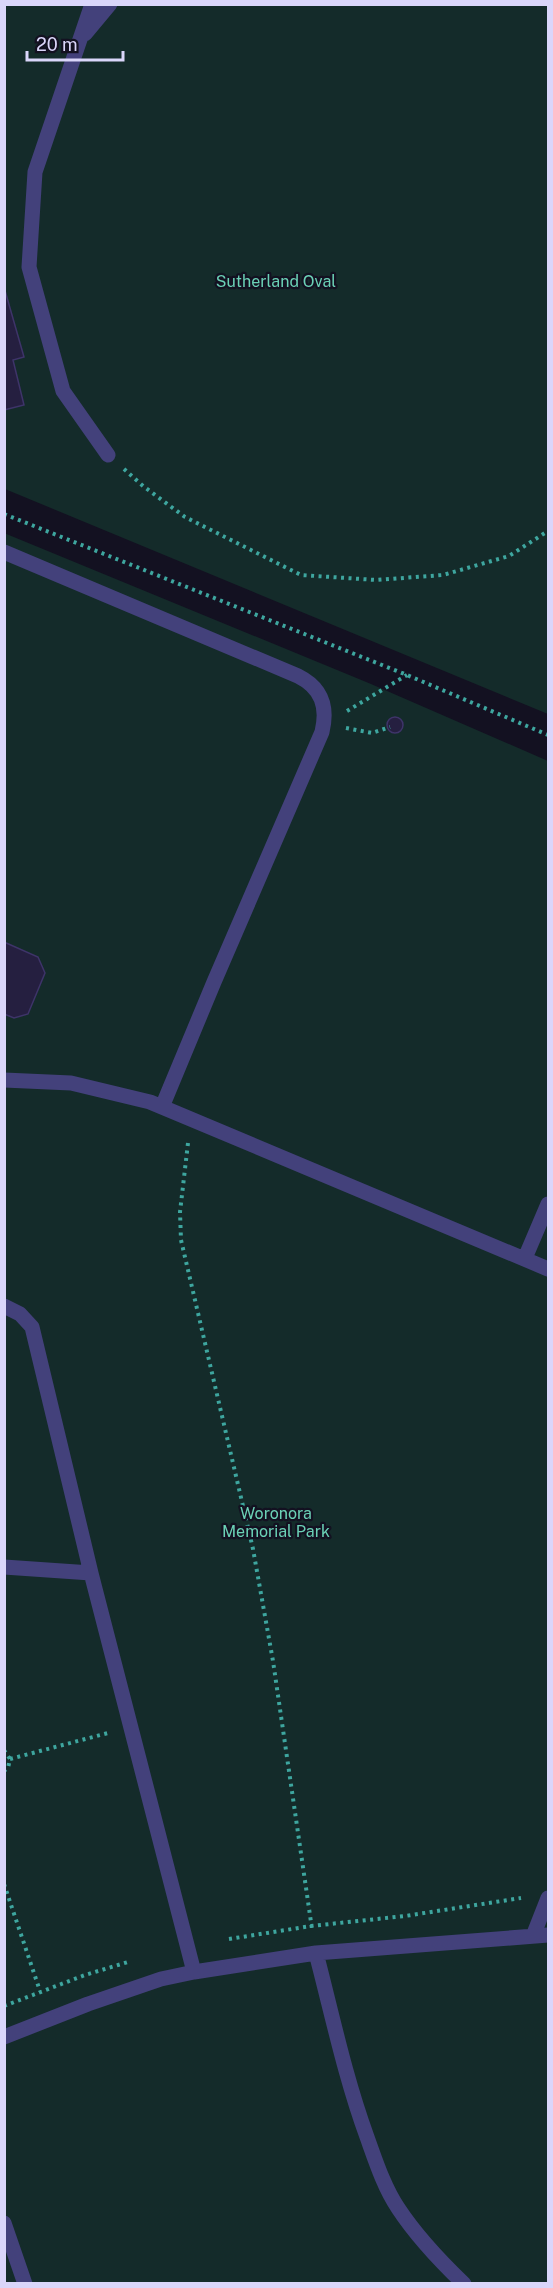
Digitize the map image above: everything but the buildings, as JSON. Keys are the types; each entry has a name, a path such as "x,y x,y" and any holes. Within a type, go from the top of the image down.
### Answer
{"lane":[{"path":"92,4 35,172 29,267 63,391 108,454"},
{"path":"78,43 110,4"},
{"path":"4,552 306,680 315,687 324,706 325,723 322,732 162,1107"},
{"path":"4,1080 71,1083 128,1096 162,1107 549,1269"},
{"path":"525,1258 549,1204"},
{"path":"4,1306 20,1314 32,1327 91,1573 194,1972"},
{"path":"4,1566 91,1573"},
{"path":"4,2037 98,2000 161,1979 194,1972 316,1953 541,1935 549,1898"},
{"path":"316,1953 348,2081 384,2182 397,2206 422,2242 464,2283"},
{"path":"4,2223 25,2283"}],"path":[{"path":"108,454 143,486 185,518 301,574 376,580 444,575 509,556 549,531"},
{"path":"4,514 407,675 549,735"},
{"path":"325,723 407,675"},
{"path":"325,723 372,733 390,726"},
{"path":"191,1119 180,1212 181,1240 253,1548 273,1661 316,1953"},
{"path":"10,1759 130,1726"},
{"path":"4,1750 10,1759 8,1768 4,1771"},
{"path":"4,1884 40,1991"}],"green space":[{"name":"Sutherland Oval","path":"4,5 548,5 548,714 5,489"},
{"name":"Woronora Memorial Park","path":"4,533 371,684 548,761 548,2283 5,2283"}]}
